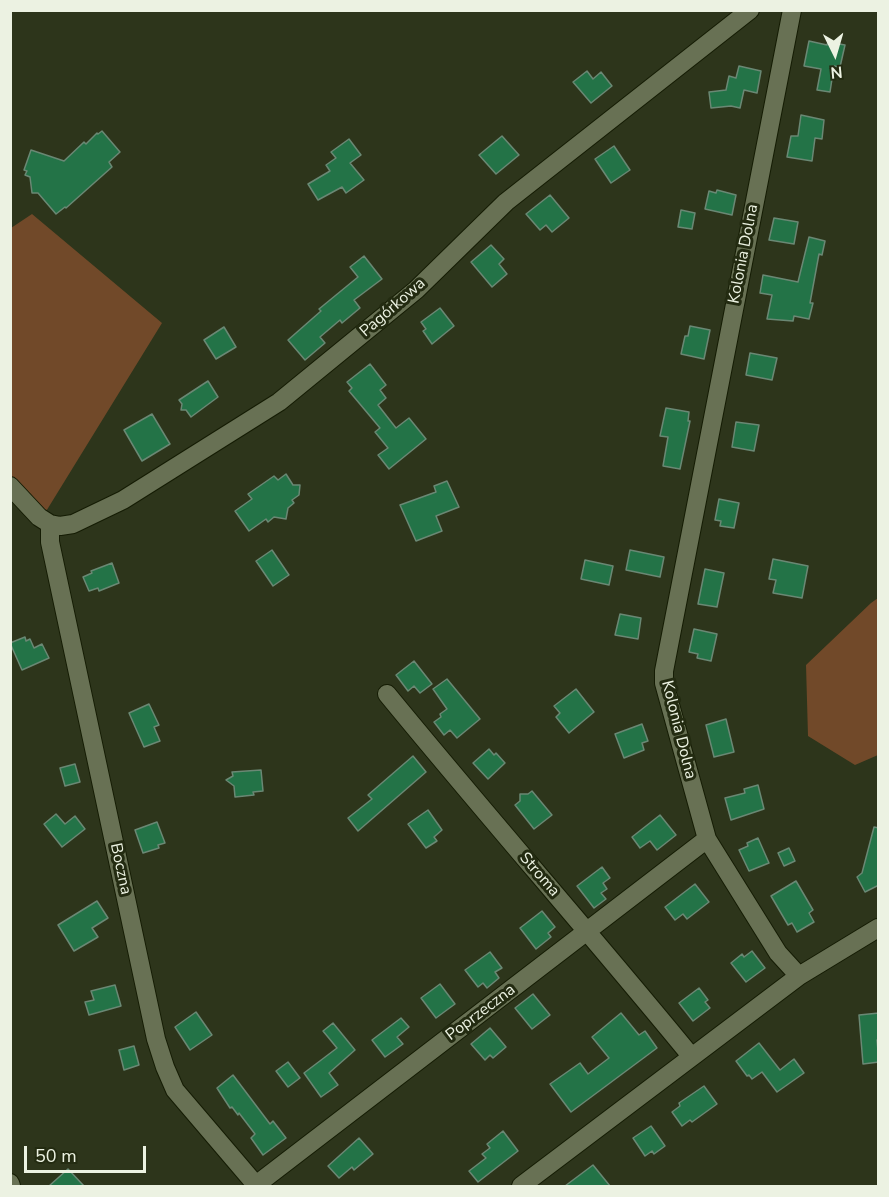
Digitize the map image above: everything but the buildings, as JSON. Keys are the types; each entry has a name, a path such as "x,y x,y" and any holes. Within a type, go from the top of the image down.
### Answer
{"street":[{"name":"Pagórkowa","path":"50,524 60,526 73,524 123,500 279,402 416,290 506,202 750,10"},
{"name":"Kolonia Dolna","path":"792,10 664,671 665,694 707,839 778,953 799,976"},
{"path":"10,486 39,517 50,524"},
{"name":"Boczna","path":"50,524 53,554 156,1039 175,1090 257,1186"},
{"name":"Stroma","path":"387,694 484,813 588,930 691,1056"},
{"name":"Poprzeczna","path":"257,1186 707,839"},
{"path":"521,1186 799,976 879,928"}],"shaded area":[{"path":"32,214 162,323 45,513 11,479 11,228"},
{"path":"878,598 878,755 855,765 808,736 806,665"}]}
